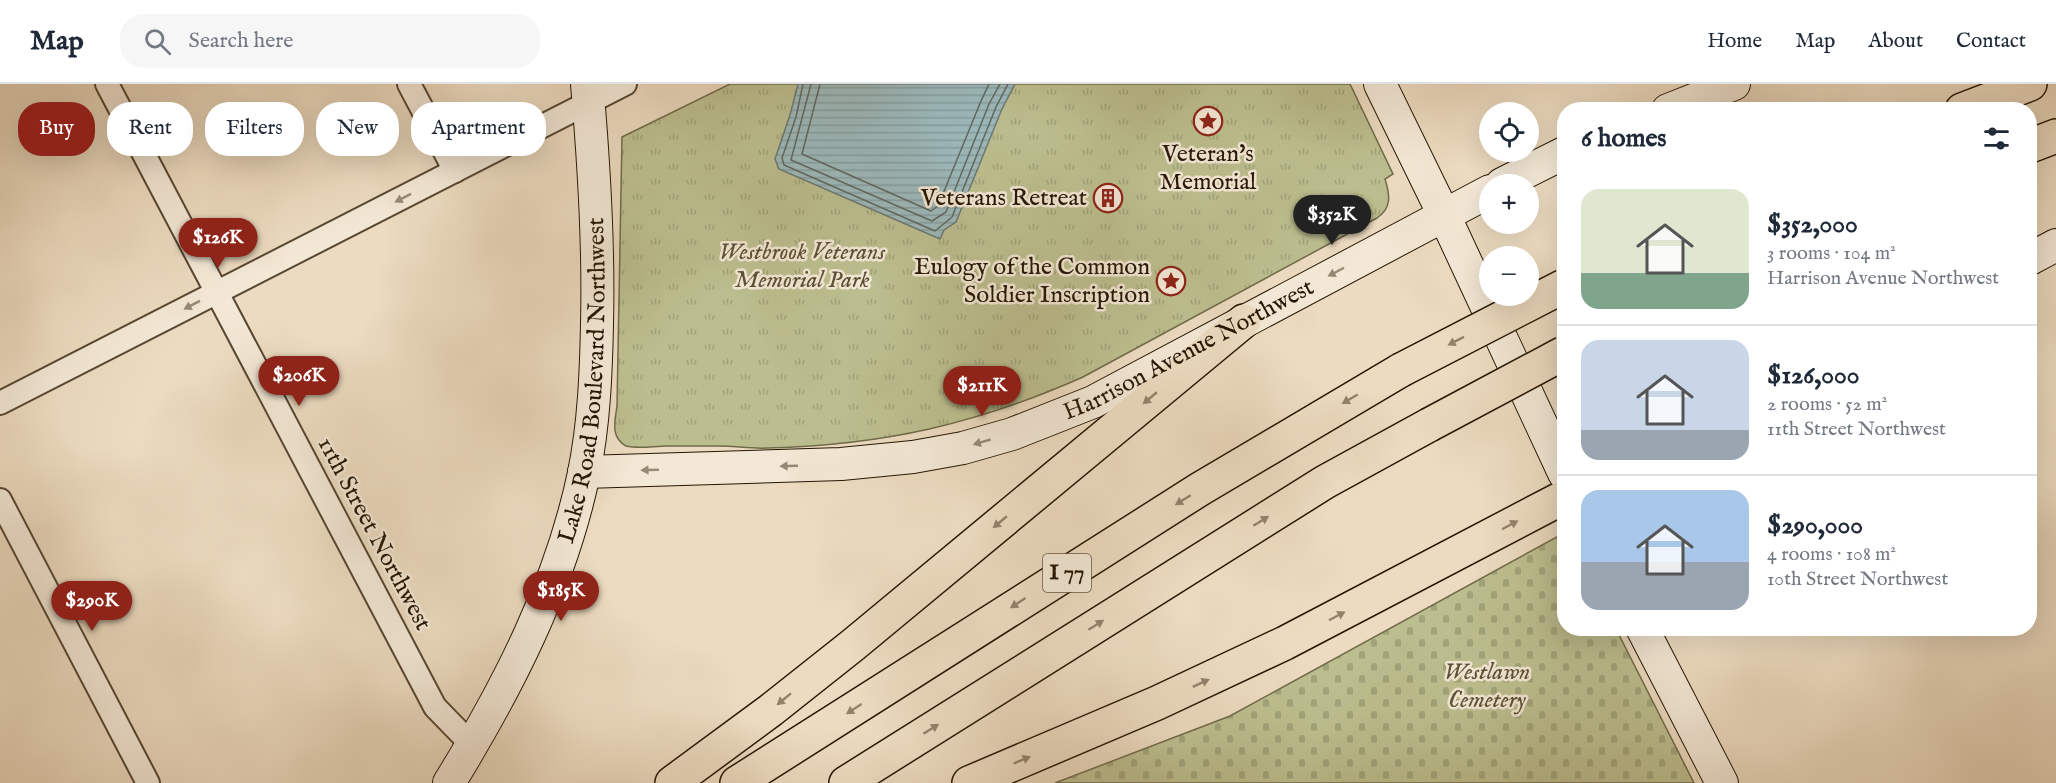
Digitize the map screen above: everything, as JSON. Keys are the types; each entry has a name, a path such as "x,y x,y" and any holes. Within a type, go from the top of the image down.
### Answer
{"highway":[{"path":"1983,102 2030,84"},
{"path":"2037,143 2056,136"},
{"name":"I 77","path":"737,783 1200,489 1401,370 1557,290"},
{"path":"672,783 771,710 853,645 1244,321"},
{"name":"I 77","path":"846,783 1304,494 1557,357"},
{"path":"969,783 1157,703 1285,643 1557,501"}],"main road":[{"path":"1380,84 1444,215 1557,458"},
{"path":"1688,102 1734,84"},
{"name":"Lake Road Boulevard Northwest","path":"472,745 498,701 554,575 571,524 584,472 597,364 598,269 595,180 588,94"},
{"path":"1522,174 1557,156"},
{"name":"Harrison Avenue Northwest","path":"584,472 842,464 913,457 963,448 1012,434 1093,402 1479,197"},
{"path":"2037,255 2056,245"},
{"path":"1646,636 1722,783"},
{"path":"449,783 472,745"}],"street":[{"name":"11th Street Northwest","path":"107,84 435,707 472,745"},
{"path":"409,84 455,171"},
{"path":"0,403 455,171 588,94 625,84"},
{"path":"0,500 148,783"}],"green space":[{"name":"Westbrook Veterans Memorial Park","path":"730,84 1350,84 1393,174 1385,179 1388,201 1385,210 1377,218 1083,377 1005,408 929,429 851,442 762,448 626,446 618,438 615,428 622,137"},
{"name":"Westlawn Cemetery","path":"1557,537 1557,636 1620,636 1694,783 1055,783 1230,716"}],"water":[{"path":"798,84 1015,84 1002,109 956,222 944,230 940,239 779,169 775,159"}],"place":[{"name":"Veteran's Memorial","path":"1208,121"},
{"name":"Veterans Retreat","path":"1108,198"},
{"name":"Eulogy of the Common Soldier Inscription","path":"1171,281"}]}
